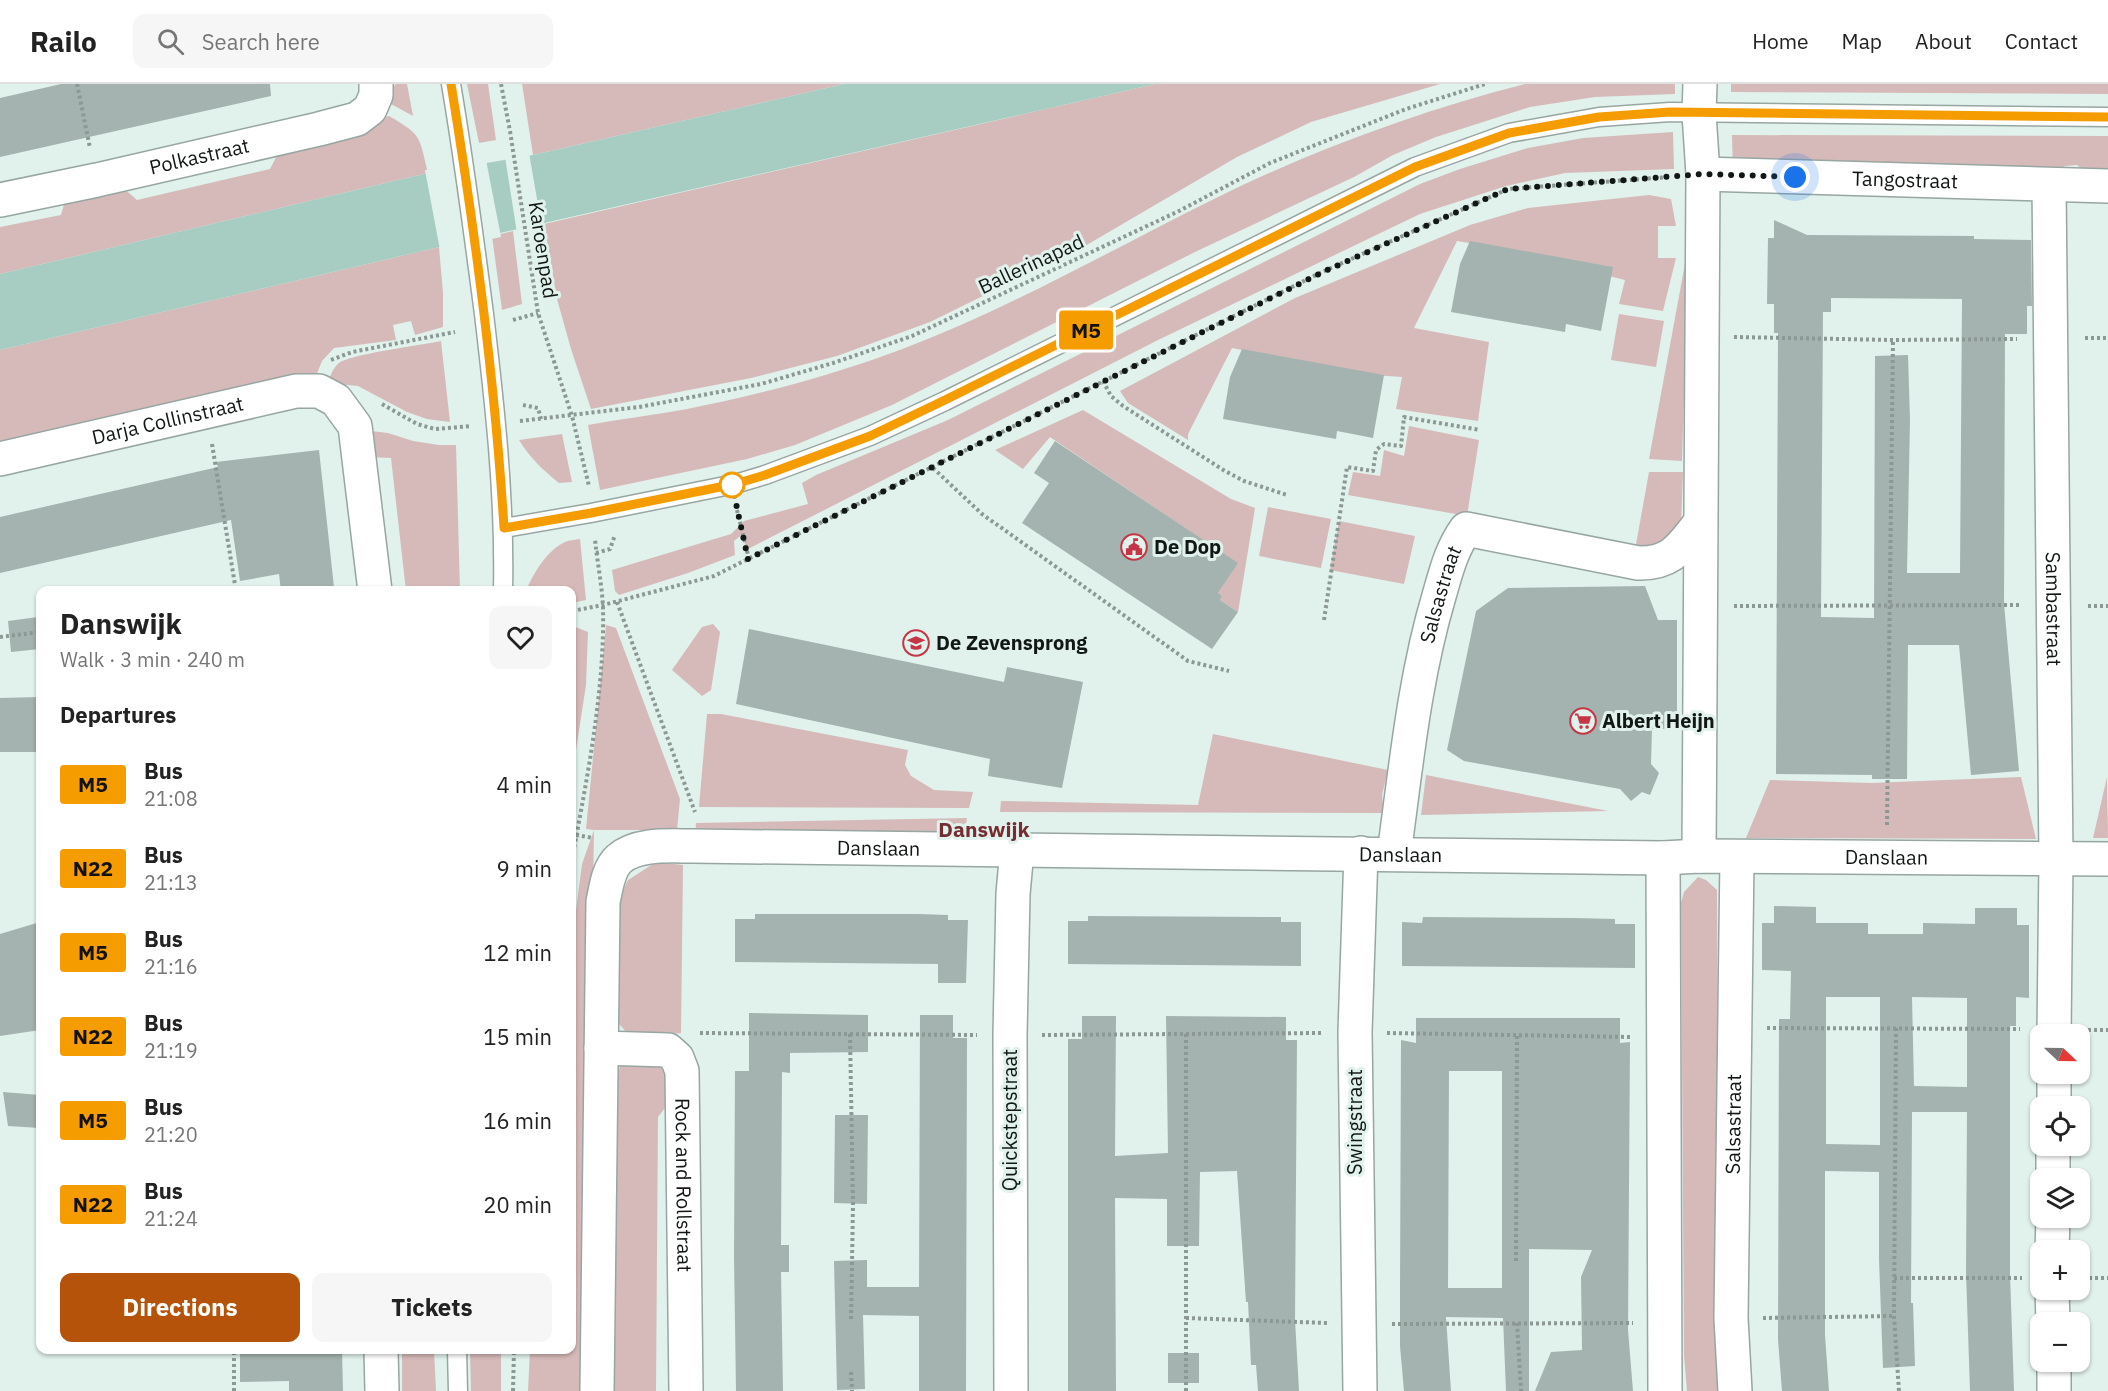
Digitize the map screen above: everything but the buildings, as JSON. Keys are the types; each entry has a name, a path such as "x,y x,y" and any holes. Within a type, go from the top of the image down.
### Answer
{"street":[{"name":"Polkastraat","path":"0,200 97,180 319,129 357,118 370,109 376,95 376,84"},
{"path":"1699,856 1703,174 1700,99"},
{"name":"Tangostraat","path":"1703,174 2108,186"},
{"name":"Sambastraat","path":"2049,185 2056,859 2054,1024"},
{"name":"Darja Collinstraat","path":"0,459 296,391 328,395"},
{"path":"328,395 355,426 374,586"},
{"path":"1654,563 1680,550 1700,523"},
{"name":"Salsastraat","path":"1394,854 1412,722 1426,641 1454,546 1466,529 1638,563 1654,563 1700,571"},
{"name":"Danslaan","path":"601,1048 603,902 608,879 619,859 637,850 692,846 1663,858 1699,856 2108,859"},
{"name":"Quickstepstraat","path":"1011,1391 1010,1035 1013,894 1017,850"},
{"name":"Swingstraat","path":"1360,1391 1355,1032 1361,853"},
{"name":"Salsastraat","path":"1735,1391 1731,1318 1737,857"},
{"path":"1663,858 1665,1391"},
{"path":"597,1391 601,1048"},
{"name":"Rock and Rollstraat","path":"601,1048 668,1050 677,1058 682,1071 686,1391"},
{"path":"381,1354 382,1391"},
{"path":"2054,1372 2054,1391"}],"lane":[{"path":"451,84 481,287 497,423 504,528 503,586"},
{"path":"504,528 735,484 870,436 1415,167 1509,133 1611,116 1670,112 1700,99 2108,117"},
{"path":"457,1354 458,1391"}],"path":[{"path":"77,84 97,180"},
{"name":"Karoenpad","path":"501,84 538,313 572,416 588,480 603,605 602,652 595,715 576,834"},
{"name":"Ballerinapad","path":"572,416 649,405 761,384 912,336 1169,215 1270,163 1406,109 1485,84"},
{"path":"576,610 617,602 714,576 1323,272 1508,189 1703,174"},
{"path":"513,320 538,313"},
{"path":"455,332 352,351 332,359 324,372 328,395 356,395 381,403 417,424 435,429 572,416"},
{"path":"1701,336 1893,340 2108,338"},
{"path":"1887,858 1893,340"},
{"path":"1103,381 1111,396 1123,406 1225,471 1244,481 1287,495"},
{"path":"523,405 538,408 541,419"},
{"path":"207,411 235,586"},
{"path":"1324,620 1347,467 1373,471 1376,450 1384,444 1401,446 1404,417 1480,430"},
{"path":"933,468 982,514 1188,661 1229,671"},
{"path":"736,503 748,559"},
{"path":"596,553 610,549 616,533"},
{"path":"617,602 695,813"},
{"path":"1700,606 2108,606"},
{"path":"0,637 36,632"},
{"path":"1734,1028 1896,1028 2030,1031"},
{"path":"1896,1028 1894,1316 1899,1391"},
{"path":"2090,1031 2108,1030"},
{"path":"693,1033 1010,1035 1355,1032 1664,1037"},
{"path":"850,1034 853,1204 851,1322"},
{"path":"1186,1034 1186,1391"},
{"path":"1516,1261 1517,1035"},
{"path":"1894,1278 2030,1284"},
{"path":"2090,1278 2108,1278"},
{"path":"1731,1318 1894,1316"},
{"path":"1186,1318 1358,1324 1664,1323"},
{"path":"1516,1323 1521,1391"},
{"path":"234,1354 234,1391"},
{"path":"513,1391 514,1354"},
{"path":"851,1372 852,1391"}],"shaded area":[{"path":"396,84 407,84 413,116 389,103 389,91"},
{"path":"467,84 488,84 496,140 479,143"},
{"path":"522,84 844,84 533,155"},
{"path":"844,84 1155,84 439,247 0,350 0,274 428,173 533,155"},
{"path":"1155,84 1440,84 1311,122 1237,157 1085,246 930,322 837,356 751,378 591,409 557,299 544,224"},
{"path":"1525,84 1675,84 1675,94 1595,97 1530,107 1436,137 1393,155 1354,177 1195,252 892,405 795,445 747,459 600,490 588,425 687,409 742,397 798,383 879,358 984,315 1251,181 1366,134 1445,107"},
{"path":"1731,84 2108,84 2108,94 1731,92"},
{"path":"389,116 408,128 418,138 428,173 0,274 0,227 61,215 65,201 122,187 137,200 270,169 284,142"},
{"path":"1673,132 1674,169 1565,173 1506,186 1420,214 1158,340 746,550 743,534 734,541 735,555 619,595 615,591 612,570 731,534 744,521 808,504 802,483 816,475 948,420 1420,184 1528,148 1583,138"},
{"path":"1732,135 2108,136 2108,176 2084,171 2077,165 2065,166 2051,174 1733,174"},
{"path":"1649,195 1671,199 1676,226 1658,226 1658,258 1676,258 1663,311 1619,304 1625,280 1605,275 1606,266 1457,241 1414,328 1489,342 1478,421 1396,409 1402,377 1373,375 1232,348 1188,434 1188,440 1128,403 1120,391 1295,298 1470,225 1528,208"},
{"path":"513,231 522,304 502,310 492,236"},
{"path":"1689,242 1682,461 1649,459"},
{"path":"439,247 443,327 415,335 411,321 393,325 396,340 334,348 322,361 316,376 0,444 0,350"},
{"path":"1619,314 1664,321 1656,367 1611,360"},
{"path":"441,341 450,422 427,419 407,412 358,386 328,383 335,367 346,360"},
{"path":"1083,410 1231,499 1255,508 1238,612 1220,600 1222,596 1218,593 1237,563 1050,437 1023,469 995,450"},
{"path":"1409,426 1479,440 1467,516 1348,495 1353,472 1380,476 1384,450 1404,456"},
{"path":"363,430 388,433 413,441 456,445 460,586 405,586 391,458 367,457"},
{"path":"562,434 572,482 559,483 537,463 519,440"},
{"path":"1649,472 1683,472 1681,525 1673,546 1635,550"},
{"path":"1268,507 1331,519 1321,568 1259,556"},
{"path":"1339,521 1415,536 1404,584 1330,570"},
{"path":"580,539 586,600 576,602 576,586 529,586 537,570 552,551 570,540"},
{"path":"713,624 720,632 711,690 702,696 672,670 702,627"},
{"path":"606,625 616,628 680,799 677,830 586,829"},
{"path":"576,627 588,632 586,685 576,750"},
{"path":"707,714 721,714 908,750 905,765 911,776 934,790 973,792 969,808 699,807"},
{"path":"1213,734 1388,770 1382,795 1384,813 1000,812 1001,801 1198,805"},
{"path":"1426,775 1608,811 1421,815"},
{"path":"2021,777 2036,839 1746,838 1770,780 1871,783"},
{"path":"2107,777 2108,838 2093,838"},
{"path":"967,818 965,831 695,836 696,823"},
{"path":"594,830 584,1391 528,1391 530,1354 576,1354 576,910 582,864"},
{"path":"656,862 683,865 681,1033 643,1037 627,1032 616,1017 619,898 628,880"},
{"path":"1698,877 1706,880 1717,890 1719,1354 1722,1391 1687,1391 1684,1355 1681,903 1684,892"},
{"path":"631,1060 660,1064 667,1078 668,1104 658,1117 656,1391 611,1391 618,1075 620,1065"},
{"path":"402,1354 434,1354 436,1391 402,1391"},
{"path":"470,1354 501,1354 501,1391 471,1391"}],"pier":[{"path":"529,153 542,228 517,233 505,157"},
{"path":"486,160 501,237 440,250 425,170"}],"bus line":[{"name":"M5","path":"451,84 481,287 497,423 504,528 735,484 870,436 1415,167 1509,133 1599,117 1670,112 2108,117"}],"place":[{"name":"De Dop","path":"1134,547"},
{"name":"De Zevensprong","path":"916,643"},
{"name":"Albert Heijn","path":"1583,721"}],"district":[{"name":"Danswijk","path":"984,830"}],"route":[{"path":"732,485 748,559 1323,272 1508,189 1703,174 1795,177"}]}
